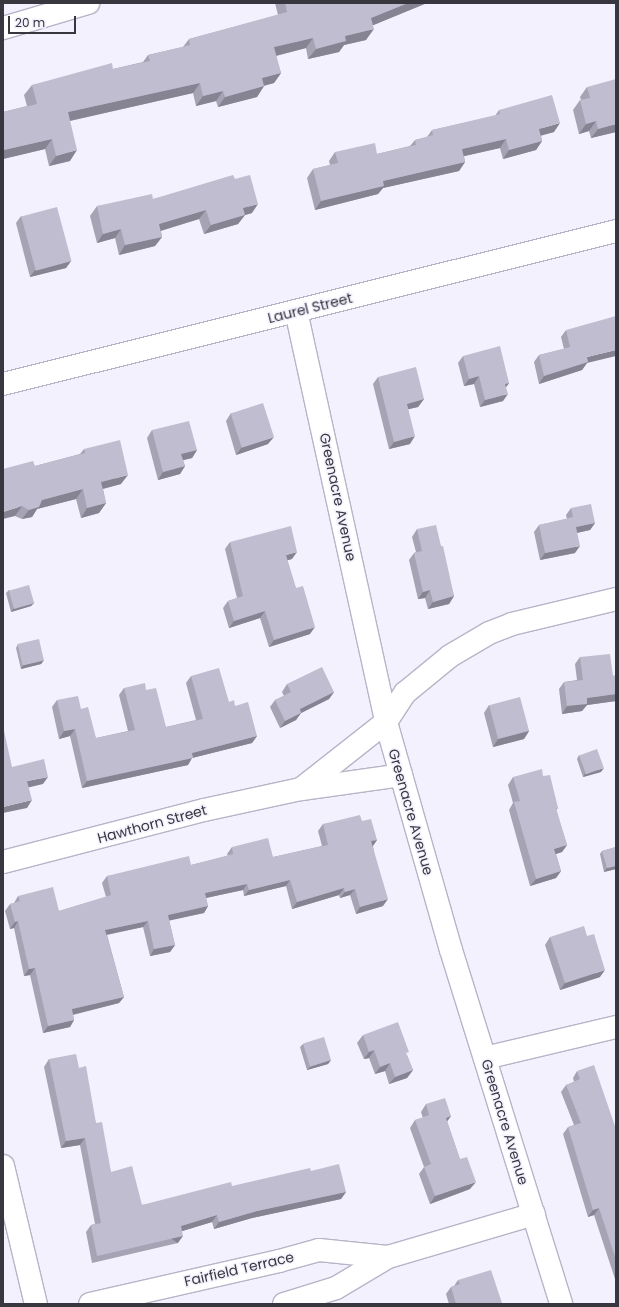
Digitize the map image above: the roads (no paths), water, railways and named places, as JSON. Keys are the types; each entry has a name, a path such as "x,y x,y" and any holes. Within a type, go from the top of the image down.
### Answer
{"street":[{"path":"3,28 88,3"},
{"name":"Laurel Street","path":"3,384 616,231"},
{"name":"Greenacre Avenue","path":"296,311 386,722 485,1058 561,1304"},
{"name":"Hawthorn Street","path":"301,789 386,722 398,700 429,671 490,633 558,611 616,599"},
{"name":"Hawthorn Street","path":"3,862 204,810 301,789 401,775"},
{"path":"485,1058 616,1027"},
{"path":"3,1166 36,1304"},
{"name":"Fairfield Terrace","path":"284,1304 336,1288 388,1256 534,1214"},
{"name":"Fairfield Terrace","path":"90,1304 279,1262 319,1250 388,1256"}]}
